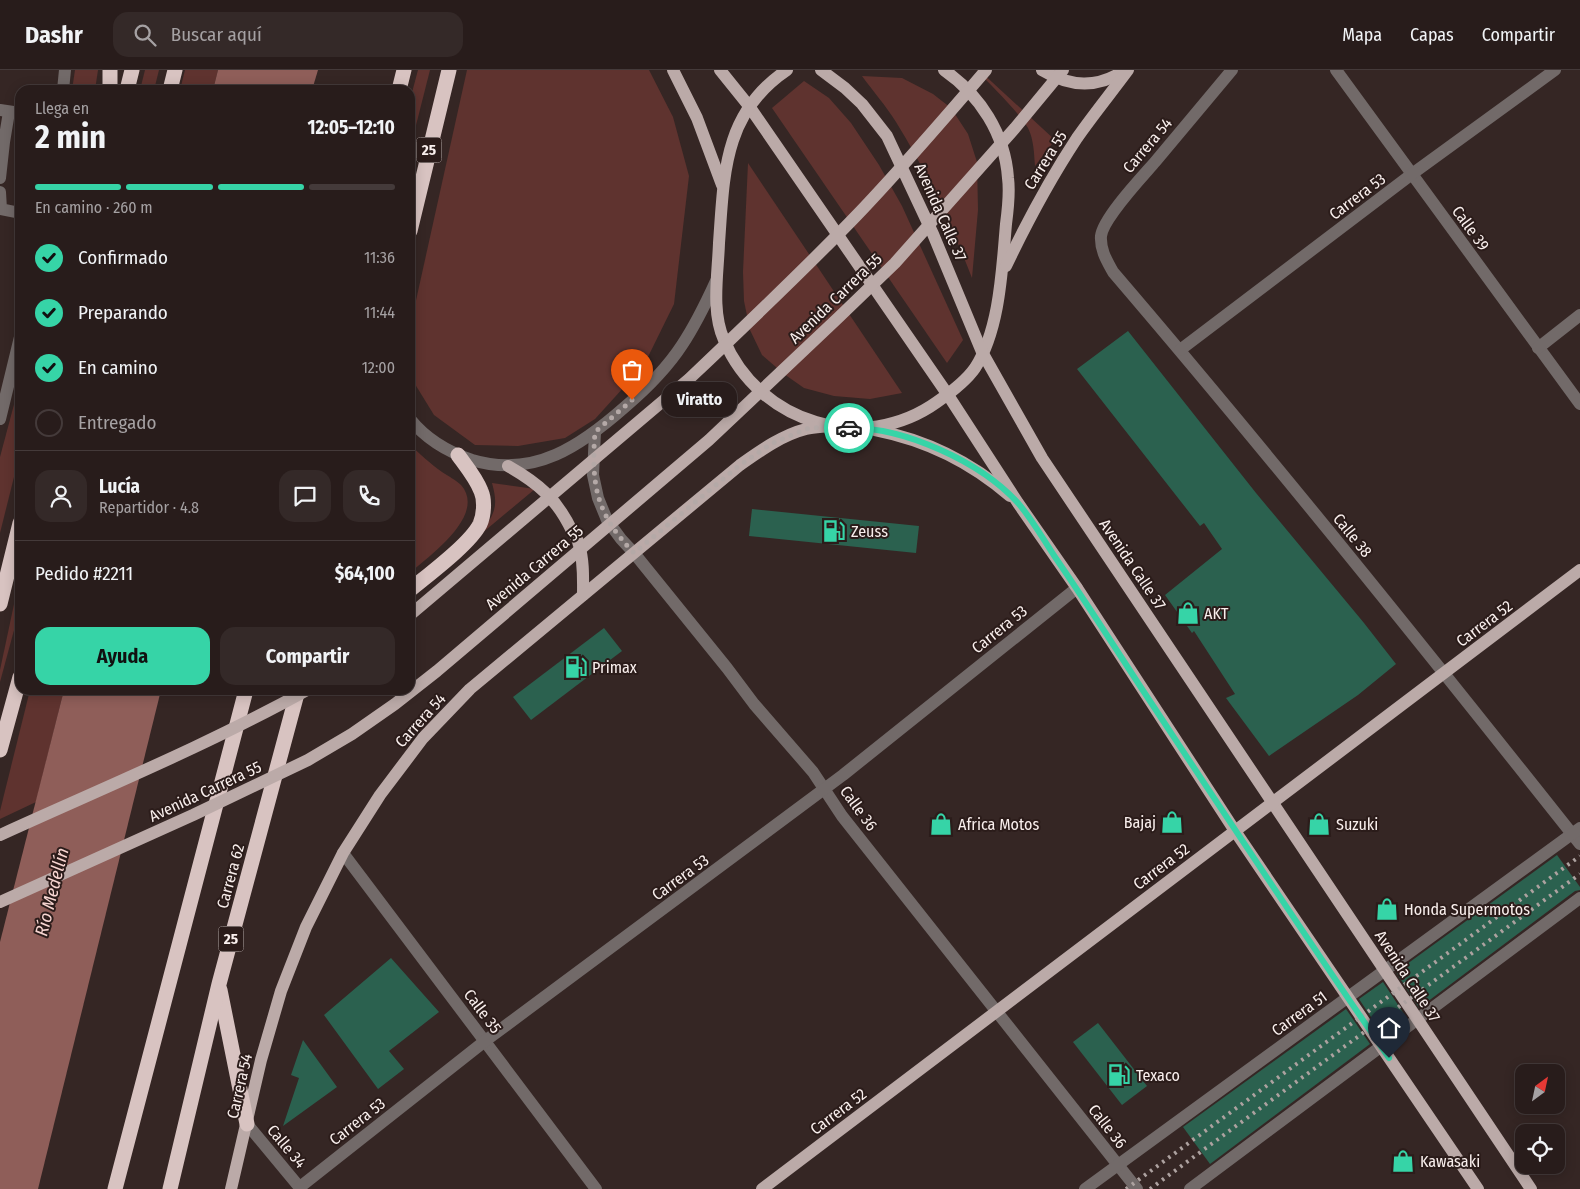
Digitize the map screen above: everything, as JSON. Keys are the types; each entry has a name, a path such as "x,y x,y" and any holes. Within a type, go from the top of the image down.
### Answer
{"highway":[{"path":"110,70 110,85"},
{"path":"128,85 132,70"},
{"path":"171,85 175,70"},
{"path":"400,85 404,70"},
{"name":"25","path":"415,209 449,70"},
{"path":"415,586 470,538 480,524 484,506 482,492 458,455"},
{"path":"0,604 7,553 15,535"},
{"path":"0,750 15,695"},
{"name":"Carrera 62","path":"170,1189 219,984 297,695"},
{"name":"Carrera 62","path":"115,1189 244,696"},
{"path":"219,984 247,1124"}],"main road":[{"path":"673,70 697,118 723,186"},
{"path":"720,70 749,106 948,395 1235,830 1478,1189"},
{"path":"786,70 760,92 739,122 731,140 723,186 717,279 718,323 731,356 762,393 779,406 804,419 830,426 865,428 884,426 908,418 929,408 948,395 974,368 996,315 1002,275 1009,197 1005,155 994,126 982,106 970,91 944,70"},
{"name":"Avenida Calle 37","path":"821,70 862,104 887,136 941,250 982,352 1042,458 1531,1189"},
{"path":"415,611 730,341 858,214 986,70"},
{"path":"1042,70 1056,79 1076,84 1096,83 1115,77 1126,70"},
{"name":"Avenida Carrera 55","path":"415,688 709,440 783,372 895,263 1015,128 1063,70"},
{"name":"Carrera 55","path":"1002,275 1037,204 1057,170 1126,70"},
{"name":"Carrera 54","path":"231,1189 261,1060 281,992 306,927 343,853 380,795 423,738 470,689 740,465 787,437 806,429 830,426"},
{"path":"865,428 915,440 951,455 993,482 1018,503"},
{"path":"508,466 531,479 545,491 558,505 567,520 579,545 583,595"},
{"name":"Carrera 52","path":"762,1189 1580,570"},
{"path":"0,835 213,738 266,713 298,695"},
{"name":"Avenida Carrera 55","path":"0,902 193,815 300,764 352,734 406,695"}],"street":[{"path":"64,85 65,70"},
{"name":"Carrera 54","path":"1101,248 1101,235 1105,224 1232,70"},
{"name":"Calle 39","path":"1336,70 1580,404"},
{"name":"Carrera 53","path":"1180,350 1412,174 1555,70"},
{"path":"0,178 10,111"},
{"path":"0,192 1,211 15,212"},
{"name":"Calle 38","path":"1101,248 1113,272 1180,350 1577,835"},
{"path":"415,424 433,441 458,455 482,463 508,466 533,463 557,456 595,432 643,391 664,369 682,346 702,313 717,279"},
{"path":"1538,348 1580,315"},
{"path":"0,419 15,358"},
{"name":"Calle 36","path":"595,432 593,476 598,498 607,520 728,668 754,704 814,772 842,816 1137,1189"},
{"name":"Carrera 53","path":"300,1188 485,1041 825,789 1077,588"},
{"name":"Carrera 51","path":"1085,1189 1348,997 1577,835"},
{"name":"Calle 35","path":"343,853 596,1189"},
{"path":"1190,1189 1580,898"},
{"name":"Calle 34","path":"247,1124 300,1188"}],"shaded area":[{"path":"75,70 98,70 96,85 73,85"},
{"path":"145,70 159,70 155,85 141,85"},
{"path":"185,70 218,70 214,85 181,85"},
{"path":"418,70 430,70 415,129 415,85"},
{"path":"467,70 649,70 673,117 689,176 674,304 644,365 595,419 565,438 518,446 475,445 434,415 415,384 415,305"},
{"path":"977,70 1055,140 1035,166 1033,142 1024,121"},
{"path":"862,76 902,78 933,94 951,108 968,134 977,162 978,210 972,278 947,218 918,160 892,116"},
{"path":"804,81 829,98 851,123 879,165 902,206 963,340 947,363 772,108"},
{"path":"748,163 902,393 870,399 834,396 804,388 762,355 750,330 744,301 743,272"},
{"path":"15,401 15,473 0,533 0,457"},
{"path":"415,449 429,462 461,485 467,497 467,509 462,521 442,545 415,569"},
{"path":"492,483 535,489 481,534 494,510 495,499"},
{"path":"15,600 15,626 0,682 0,670"},
{"path":"29,695 63,695 36,802 0,819 0,811"}],"water":[{"path":"218,70 318,70 314,85 214,85"},
{"name":"Río Medellín","path":"63,695 160,695 38,1189 0,1189 0,942"}],"building":[{"path":"1128,331 1256,493 1396,664 1358,695 1269,756 1226,698 1235,694 1194,631 1192,633 1165,595 1222,549 1204,523 1200,526 1077,369"},
{"name":"Zeuss","path":"752,509 919,526 916,553 749,536"},
{"name":"Primax","path":"604,628 622,651 531,720 513,697"},
{"path":"1557,855 1580,887 1580,890 1575,891 1419,1008 1396,972"},
{"path":"391,958 439,1012 389,1051 404,1069 378,1089 324,1015"},
{"path":"1383,982 1406,1017 1383,1035 1359,999"},
{"path":"1346,1009 1370,1044 1210,1164 1183,1127"},
{"name":"Texaco","path":"1098,1023 1147,1086 1122,1105 1073,1042"},
{"path":"303,1040 337,1087 283,1126 299,1078 291,1075"}],"railway":[{"path":"1126,1189 1580,856"},
{"path":"1150,1189 1580,874"}],"way so far":[{"path":"632,400 595,432 593,476 598,498 607,520 634,553 740,465 771,444 806,429 830,426 849,428"}],"place":[{"name":"Viratto","path":"632,400"},
{"name":"Zeuss","path":"834,531"},
{"name":"AKT","path":"1188,613"},
{"name":"Primax","path":"576,667"},
{"name":"Bajaj","path":"1172,822"},
{"name":"Africa Motos","path":"941,824"},
{"name":"Suzuki","path":"1319,824"},
{"name":"Honda Supermotos","path":"1387,909"},
{"name":"Texaco","path":"1119,1075"},
{"name":"Kawasaki","path":"1403,1161"}],"route":[{"path":"849,428 865,428 890,433 939,449 976,469 1018,503 1077,588 1286,907 1389,1058"}]}
